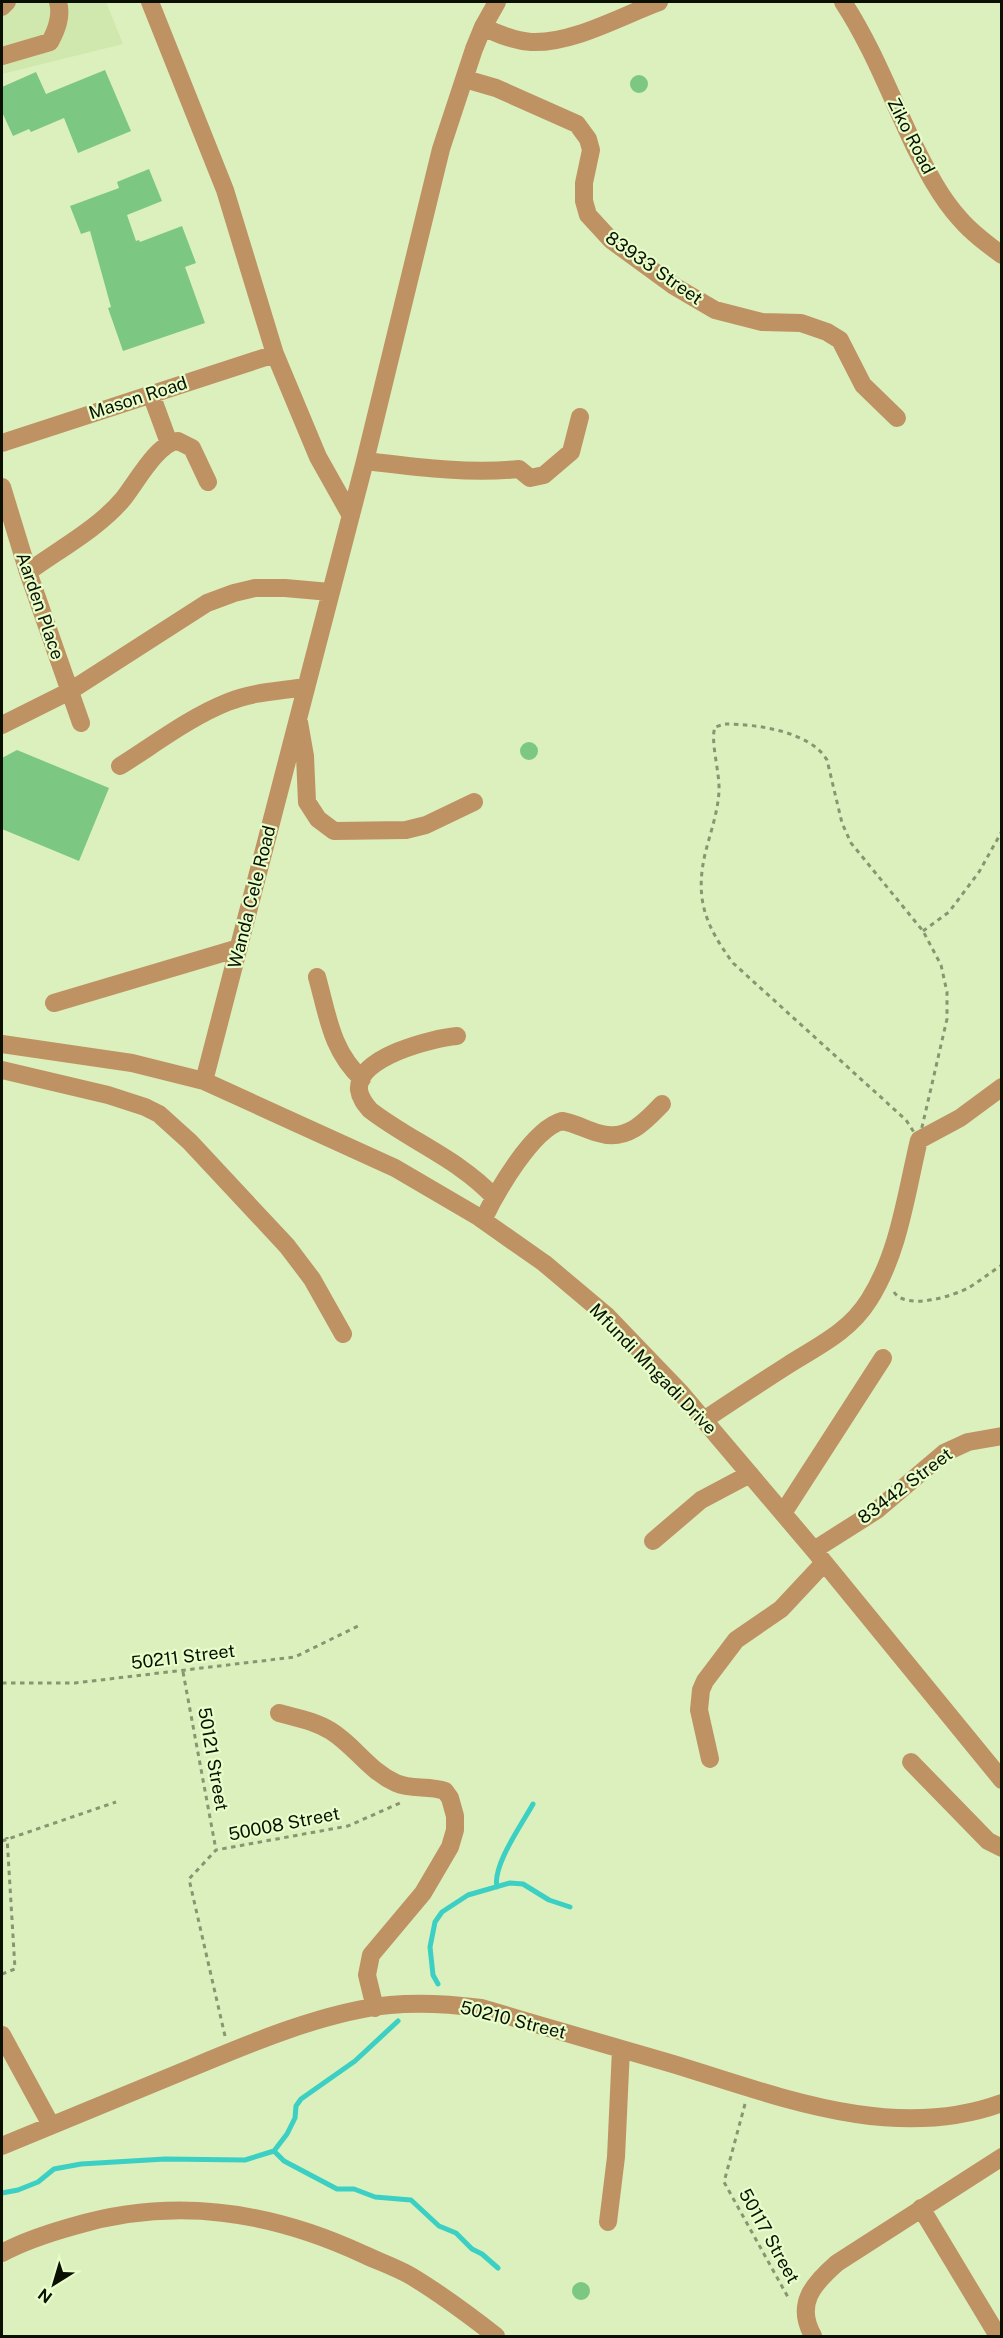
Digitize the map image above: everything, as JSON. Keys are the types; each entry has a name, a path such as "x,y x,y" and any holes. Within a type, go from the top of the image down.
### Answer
{"street":[{"path":"2,7 7,2"},
{"path":"2,56 50,42 56,31 60,14 58,2"},
{"path":"150,2 225,190 275,354 318,457 350,514"},
{"name":"Wanda Cele Road","path":"204,1081 365,461 441,149 483,27 497,2"},
{"path":"483,27 507,38 530,42 555,41 659,2"},
{"name":"Ziko Road","path":"843,2 861,30 924,164 944,198 960,219 1002,255"},
{"name":"83933 Street","path":"465,79 496,88 577,124 588,139 591,150 584,183 584,201 588,215 611,240 674,286 715,310 762,322 801,323 817,327 840,340 863,385 897,418"},
{"name":"Mason Road","path":"2,442 275,354"},
{"path":"151,394 169,442"},
{"path":"365,461 494,471 519,469 530,478 544,475 571,452 580,417"},
{"path":"28,572 116,507 169,442 178,441 192,448 208,482"},
{"name":"Aarden Place","path":"2,487 28,572 81,723"},
{"path":"2,726 70,692 207,603 255,588 330,592"},
{"path":"120,766 189,722 228,702 257,693 305,687"},
{"path":"298,715 305,756 307,802 318,819 334,831 406,830 426,825 474,802"},
{"path":"54,1003 239,948"},
{"path":"317,977 335,1042 348,1066 362,1078"},
{"path":"457,1036 427,1041 395,1053 374,1066 362,1078 359,1089 361,1098 370,1110 450,1160 482,1184 494,1197"},
{"path":"2,1044 132,1063 204,1081"},
{"path":"2,1070 108,1095 159,1114 190,1142 287,1246 312,1279 343,1334"},
{"name":"Mfundi Mngadi Drive","path":"204,1081 395,1168 483,1220 544,1263 607,1316 704,1420 750,1474 1002,1780"},
{"path":"704,1420 829,1342 853,1321 869,1301 881,1278 902,1215 918,1140 960,1118 1002,1087"},
{"path":"483,1220 507,1175 539,1135 553,1123 568,1122 597,1132 618,1135 642,1124 662,1104"},
{"path":"783,1513 883,1358"},
{"name":"83442 Street","path":"710,1759 699,1710 701,1690 705,1681 736,1640 781,1609 819,1557 944,1453 968,1442 1002,1436"},
{"path":"653,1541 701,1500 750,1474"},
{"path":"279,1713 316,1723 343,1740 364,1762 405,1786 430,1787 445,1791 453,1805 455,1830 444,1860 423,1893 371,1955 367,1975 375,2008"},
{"path":"911,1762 988,1841 1002,1848"},
{"name":"50210 Street","path":"2,2146 228,2052 293,2029 389,2005 440,2002 481,2008 814,2107 876,2118 940,2118 1002,2103"},
{"path":"2,2035 51,2126"},
{"path":"608,2222 616,2157 621,2049"},
{"path":"809,2331 807,2298 819,2279 837,2263 1002,2157"},
{"path":"921,2208 998,2337"},
{"path":"2,2253 53,2232 96,2219 143,2212 189,2209 232,2212 286,2224 339,2242 409,2275 464,2311 496,2337"}],"path":[{"path":"725,724 759,725 801,739 822,752 827,759 842,824 851,843 923,931 941,965 946,992 947,1019 918,1140 906,1120 733,963 720,946 705,917 702,903 702,868 719,794 719,770 712,735 715,727 725,724"},
{"path":"923,931 949,912 979,872 1002,831"},
{"path":"881,1278 891,1286 896,1296 909,1302 921,1301 959,1293 1002,1265"},
{"name":"50211 Street","path":"2,1683 75,1683 295,1657 360,1624"},
{"name":"50121 Street","path":"183,1672 216,1850"},
{"path":"2,1841 116,1802"},
{"name":"50008 Street","path":"228,2052 189,1879 216,1850 348,1826 402,1802"},
{"path":"2,1974 15,1969 7,1838"},
{"name":"50117 Street","path":"750,2087 724,2182 788,2298 809,2331"}],"shaded area":[{"path":"2,2 106,2 123,44 2,74"}],"building":[{"path":"105,70 131,131 78,153 64,118 31,132 29,129 13,136 2,112 2,87 36,72 46,94"},
{"path":"639,75 645,78 648,84 645,90 639,93 633,90 630,84 633,78"},
{"path":"149,169 162,201 127,215 136,241 140,242 182,226 196,263 185,267 205,323 123,351 108,308 111,307 90,231 81,234 70,206 119,188 117,182"},
{"path":"529,742 535,745 538,751 535,757 529,760 523,757 520,751 523,745"},
{"path":"17,750 109,788 79,861 2,829 2,758"},
{"path":"581,2282 587,2285 590,2291 587,2297 581,2300 575,2297 572,2291 575,2285"}],"waterway":[{"path":"497,1887 503,1857 533,1804"},
{"path":"438,1984 433,1975 430,1947 435,1922 442,1912 468,1895 510,1883 523,1884 549,1900 570,1907"},
{"path":"2,2193 18,2190 38,2182 54,2169 81,2164 165,2159 245,2160 274,2151 287,2134 295,2118 296,2106 301,2099 355,2061 398,2021"},
{"path":"274,2151 284,2161 337,2189 354,2189 375,2197 411,2200 439,2226 456,2233 472,2249 482,2254 498,2268"}]}
